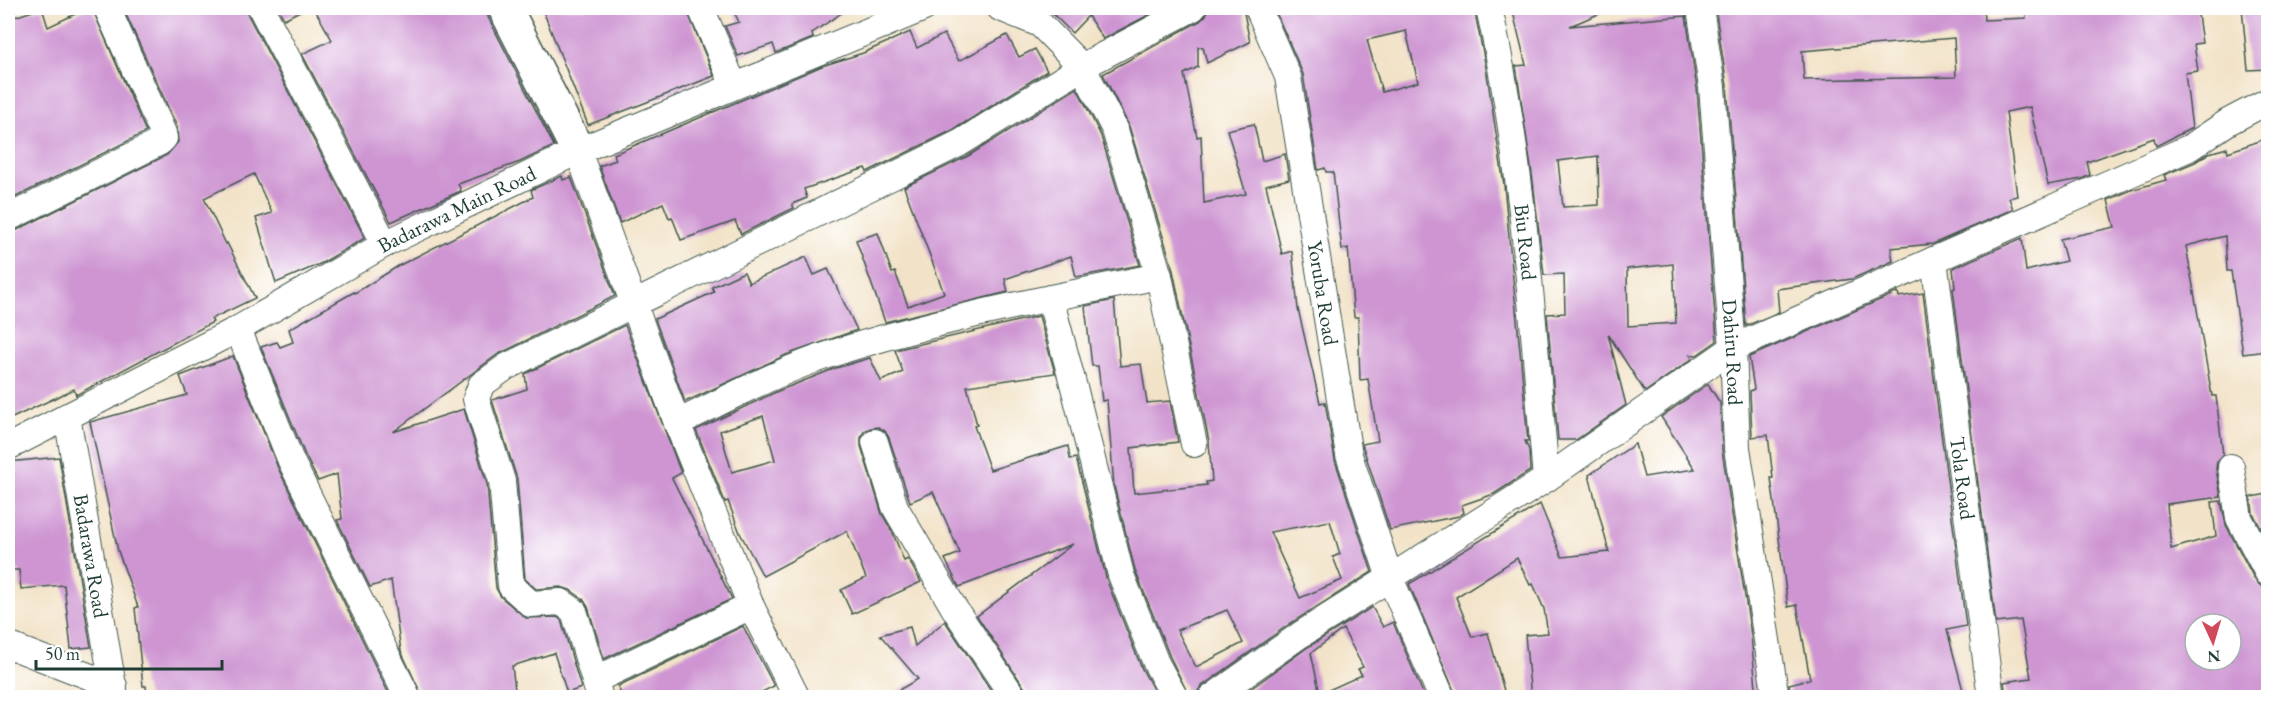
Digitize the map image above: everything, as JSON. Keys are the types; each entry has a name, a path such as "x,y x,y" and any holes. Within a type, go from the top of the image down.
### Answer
{"street":[{"path":"8,218 164,138 164,133 107,8"},
{"path":"261,8 385,244"},
{"path":"505,8 578,151 677,423 751,606 797,698"},
{"path":"701,8 734,86"},
{"name":"Badarawa Main Road","path":"8,447 238,329 385,244 578,151 924,8"},
{"path":"999,8 1040,24 1083,68 1115,129 1159,276 1194,444"},
{"path":"751,606 598,689 574,611 561,602 531,604 511,586 502,481 476,399 481,385 506,367 960,143 1083,68 1193,8"},
{"name":"Yoruba Road","path":"1258,8 1288,77 1349,454 1390,578 1442,698"},
{"name":"Biu Road","path":"1489,8 1501,59 1526,251 1546,479"},
{"name":"Dahiru Road","path":"1700,8 1712,87 1733,348 1737,448 1776,698"},
{"path":"1211,698 1300,635 1546,479 1733,348 2189,148 2228,122 2268,102"},
{"name":"Tola Road","path":"1934,260 1991,698"},
{"path":"677,423 829,354 943,321 1159,276"},
{"path":"1050,298 1121,575 1156,663 1174,698"},
{"path":"238,329 291,460 408,698"},
{"name":"Badarawa Road","path":"67,416 114,692"},
{"path":"875,442 896,507 954,608 1014,698"},
{"path":"2231,467 2239,518 2268,573"},
{"path":"8,645 114,692"}],"building":[{"path":"42,8 48,27 92,8 146,132 8,201 8,19"},
{"path":"123,8 246,8 365,238 322,263 276,283 256,218 272,213 254,174 204,198 255,298 211,319 213,322 76,395 74,389 8,420 8,233 167,155 178,142 177,127"},
{"path":"278,8 306,8 284,19"},
{"path":"314,8 486,8 488,17 554,146 520,162 458,184 461,191 391,222 302,54 332,40"},
{"path":"542,8 686,8 714,76 588,125"},
{"path":"732,8 849,8 812,33 813,38 776,53 773,44 738,56 725,26 739,22"},
{"path":"1047,8 1162,8 1103,39 1088,16 1072,33"},
{"path":"1208,8 1243,8 1250,42 1207,63 1203,47 1198,47 1198,67 1184,74 1197,137 1201,136 1204,203 1246,194 1227,130 1254,124 1262,161 1285,154 1289,179 1266,185 1282,254 1292,251 1298,309 1320,403 1325,402 1335,460 1372,572 1291,623 1202,686 1196,698 1190,698 1170,657 1135,570 1114,486 1107,400 1102,401 1098,366 1092,366 1085,306 1114,300 1120,366 1141,364 1147,403 1170,401 1178,442 1131,448 1134,493 1207,485 1206,482 1212,481 1209,441 1172,266 1129,126 1103,74 1200,21 1206,15","holes":["1330,521 1340,554 1333,557 1342,580 1300,598 1270,532","1227,610 1243,643 1196,667 1177,630"]},
{"path":"1274,8 1474,8 1486,68 1504,185 1528,441 1525,441 1529,450 1530,471 1494,494 1462,505 1464,513 1459,516 1390,530 1362,444 1378,441 1368,379 1360,380 1358,317 1354,317 1348,248 1342,250 1333,172 1326,172 1325,168 1318,170 1303,74","holes":["1406,31 1418,82 1382,92 1367,40"]},
{"path":"1512,8 1613,8 1570,26 1686,16 1697,89 1717,341 1697,355 1690,355 1692,359 1645,392 1608,334 1626,405 1576,440 1558,440 1547,314 1565,313 1564,274 1544,275 1516,66 1526,65","holes":["1598,156 1599,205 1563,207 1558,161","1673,264 1676,323 1628,326 1627,269"]},
{"path":"1746,8 1983,8 1984,20 2026,18 2025,8 2197,8 2202,43 2194,44 2198,71 2185,73 2192,128 2156,146 2154,138 2087,162 2090,175 2082,179 2048,185 2030,107 2006,112 2017,196 2009,198 2013,209 1933,244 1891,248 1893,261 1852,279 1777,289 1779,312 1746,326 1727,86 1716,13","holes":["1954,38 1956,77 1804,80 1802,51"]},
{"path":"2242,8 2268,8 2268,69 2248,70"},
{"path":"910,32 917,48 944,34 959,61 1007,35 1019,57 1035,49 1047,71 953,130 867,172 865,168 804,189 807,198 792,204 794,208 741,234 735,221 681,240 672,217 669,218 663,203 620,223 599,166 616,160 614,154 822,66 863,53"},
{"path":"1077,88 1101,136 1140,265 1076,277 1071,256 1005,279 1008,292 885,322 856,240 878,233 892,273 895,272 908,306 944,293 904,187 968,156"},
{"path":"2268,138 2268,351 2243,354 2231,271 2227,271 2225,236 2186,246 2212,396 2216,396 2223,455 2217,461 2216,469 2221,497 2167,504 2171,549 2216,536 2212,502 2221,501 2226,525 2255,580 2261,586 2268,588 2268,698 2006,698 2004,682 2031,678 2021,620 1996,623 1953,289 1955,288 1953,268 2022,238 2026,271 2066,261 2060,239 2115,227 2108,200 2131,190 2166,180 2164,175 2195,162 2209,153 2227,148 2228,152"},
{"path":"562,176 563,180 571,177 615,296 497,355 393,432 464,409 487,484 496,588 501,597 526,618 557,617 561,620 581,688 567,693 554,653 512,666 516,698 423,698 401,651 391,580 370,587 337,520 342,519 337,474 318,481 261,347 277,342 280,347 293,342 289,329 400,265 533,197 531,190"},
{"path":"806,257 814,275 828,269 857,330 786,355 685,402 655,319 714,292 712,287 744,272 749,283"},
{"path":"1898,292 1899,297 1923,293 1966,626 1947,630 1965,698 1791,698 1789,684 1810,679 1797,605 1788,607 1771,478 1773,478 1768,435 1752,437 1750,391 1754,389 1749,357"},
{"path":"1039,316 1055,373 967,386 977,425 974,426 990,470 1068,446 1070,459 1076,458 1107,581 1142,669 1158,698 1029,698 977,616 1073,544 959,587 945,559 960,553 933,492 910,502 889,438 885,431 878,427 864,431 861,446 882,514 893,533 904,561 908,559 921,582 852,614 841,590 866,578 847,531 763,576 740,533 728,501 725,502 696,430 778,391 836,368 870,358 881,381 903,372 895,350","holes":["763,416 775,460 732,472 720,431"]},
{"path":"625,325 681,473 672,478 732,599 604,659 588,607 583,599 561,587 536,589 525,579 517,479 492,400 527,389 525,374"},
{"path":"233,356 278,468 391,698 147,698 146,686 143,686 135,608 138,607 118,551 90,422 187,395 180,376"},
{"path":"1708,384 1720,403 1722,450 1751,635 1757,698 1691,698 1690,693 1648,698 1531,698 1525,635 1548,633 1544,609 1533,584 1530,585 1517,558 1456,597 1472,637 1488,633 1506,698 1457,698 1409,584 1540,504 1562,557 1609,552 1589,475 1635,444 1644,477 1695,469 1661,417"},
{"path":"59,457 91,647 71,649 64,585 21,589 19,570 10,570 8,462"},
{"path":"2268,494 2268,542 2253,513 2251,497"},
{"path":"1372,607 1383,627 1393,622 1425,698 1238,698 1308,647","holes":["1343,629 1363,667 1358,669 1362,675 1320,694 1311,653"]},
{"path":"945,621 996,698 885,698 918,679 880,635 910,627 915,646"},
{"path":"743,626 774,686 750,698 622,698 618,686"}]}
